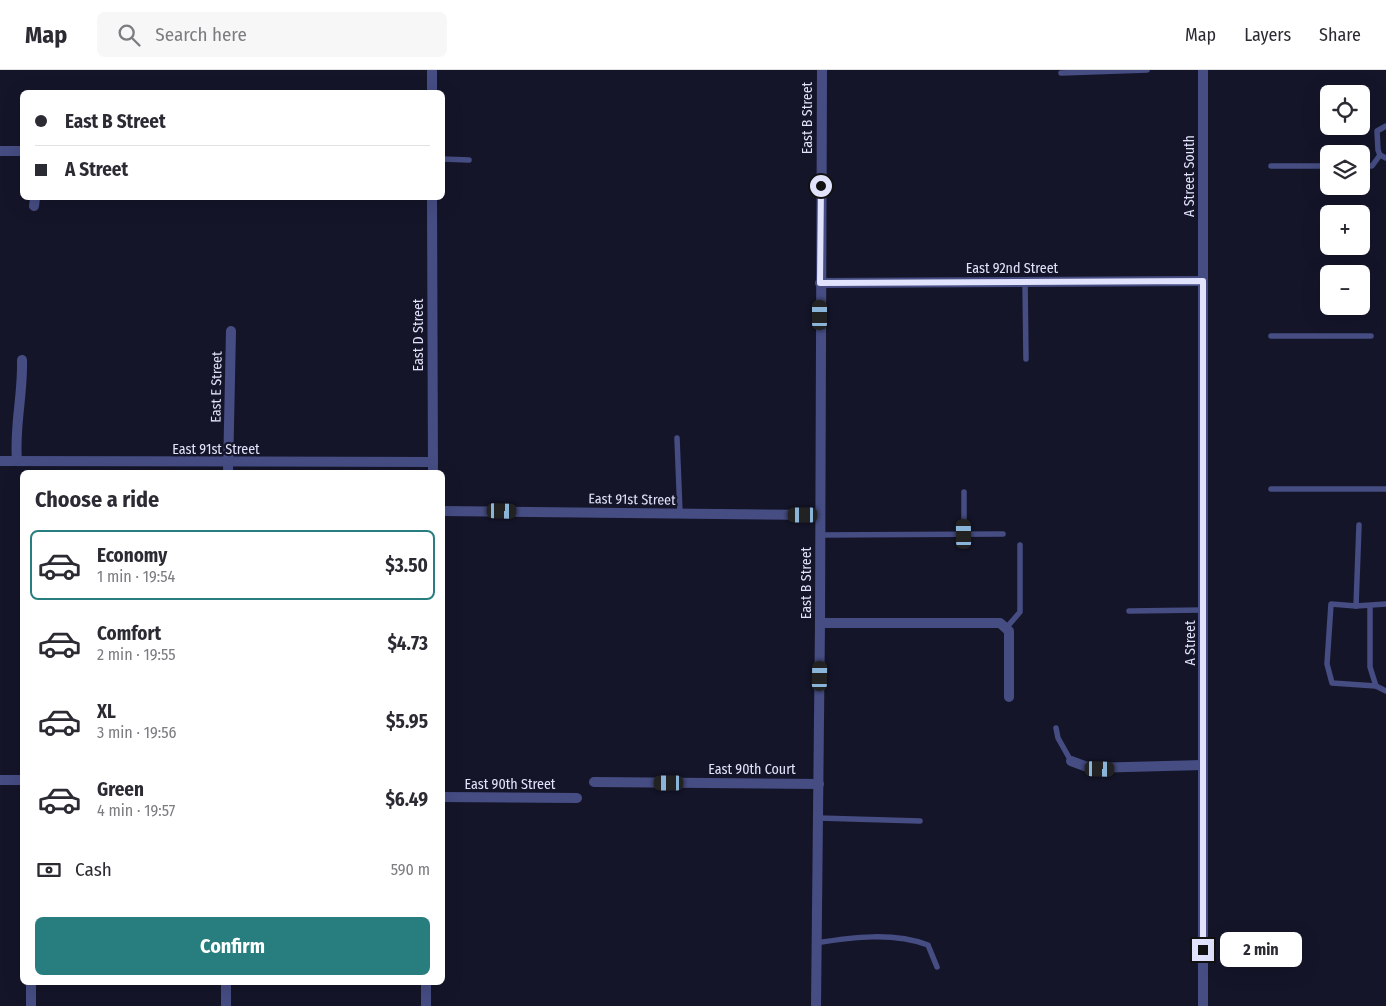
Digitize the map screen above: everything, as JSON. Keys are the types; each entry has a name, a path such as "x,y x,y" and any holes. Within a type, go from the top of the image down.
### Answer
{"street":[{"path":"432,70 432,90"},
{"name":"East B Street","path":"816,1006 819,784 822,70"},
{"name":"A Street South","path":"1203,70 1203,281"},
{"path":"0,151 20,151"},
{"name":"East D Street","path":"432,200 433,467"},
{"name":"East 92nd Street","path":"820,283 1203,281"},
{"name":"A Street","path":"1203,281 1203,1006"},
{"name":"East E Street","path":"228,468 231,331"},
{"path":"17,462 17,414 21,400 22,360"},
{"name":"East 91st Street","path":"0,461 228,468 433,467"},
{"name":"East 91st Street","path":"445,510 820,515"},
{"path":"820,623 1000,623 1009,631 1009,697"},
{"path":"1071,761 1080,766 1097,769 1204,765"},
{"path":"0,780 20,780"},
{"name":"East 90th Court","path":"594,782 819,784"},
{"name":"East 90th Street","path":"445,797 577,798"},
{"path":"31,985 32,1006"},
{"path":"226,985 226,1006"},
{"path":"426,985 426,1006"}],"lane":[{"path":"1060,73 1147,70"},
{"path":"1370,166 1383,156 1378,150 1378,130 1386,126"},
{"path":"445,159 469,160"},
{"path":"1271,166 1320,166"},
{"path":"1025,282 1026,359"},
{"path":"1271,336 1371,336"},
{"path":"677,438 680,513"},
{"path":"1271,489 1386,489"},
{"path":"964,492 964,534"},
{"path":"1356,606 1359,525"},
{"path":"820,536 1003,534"},
{"path":"1006,627 1020,612 1020,545"},
{"path":"1386,604 1370,606 1331,604 1327,664 1332,683 1376,686 1386,690"},
{"path":"1370,606 1370,666 1376,686"},
{"path":"1129,611 1204,610"},
{"path":"1056,728 1058,738 1071,761"},
{"path":"818,818 920,821"},
{"path":"816,943 857,937 912,939 928,945 937,967"}],"route":[{"path":"821,186 820,283 1203,281 1203,950"}]}
